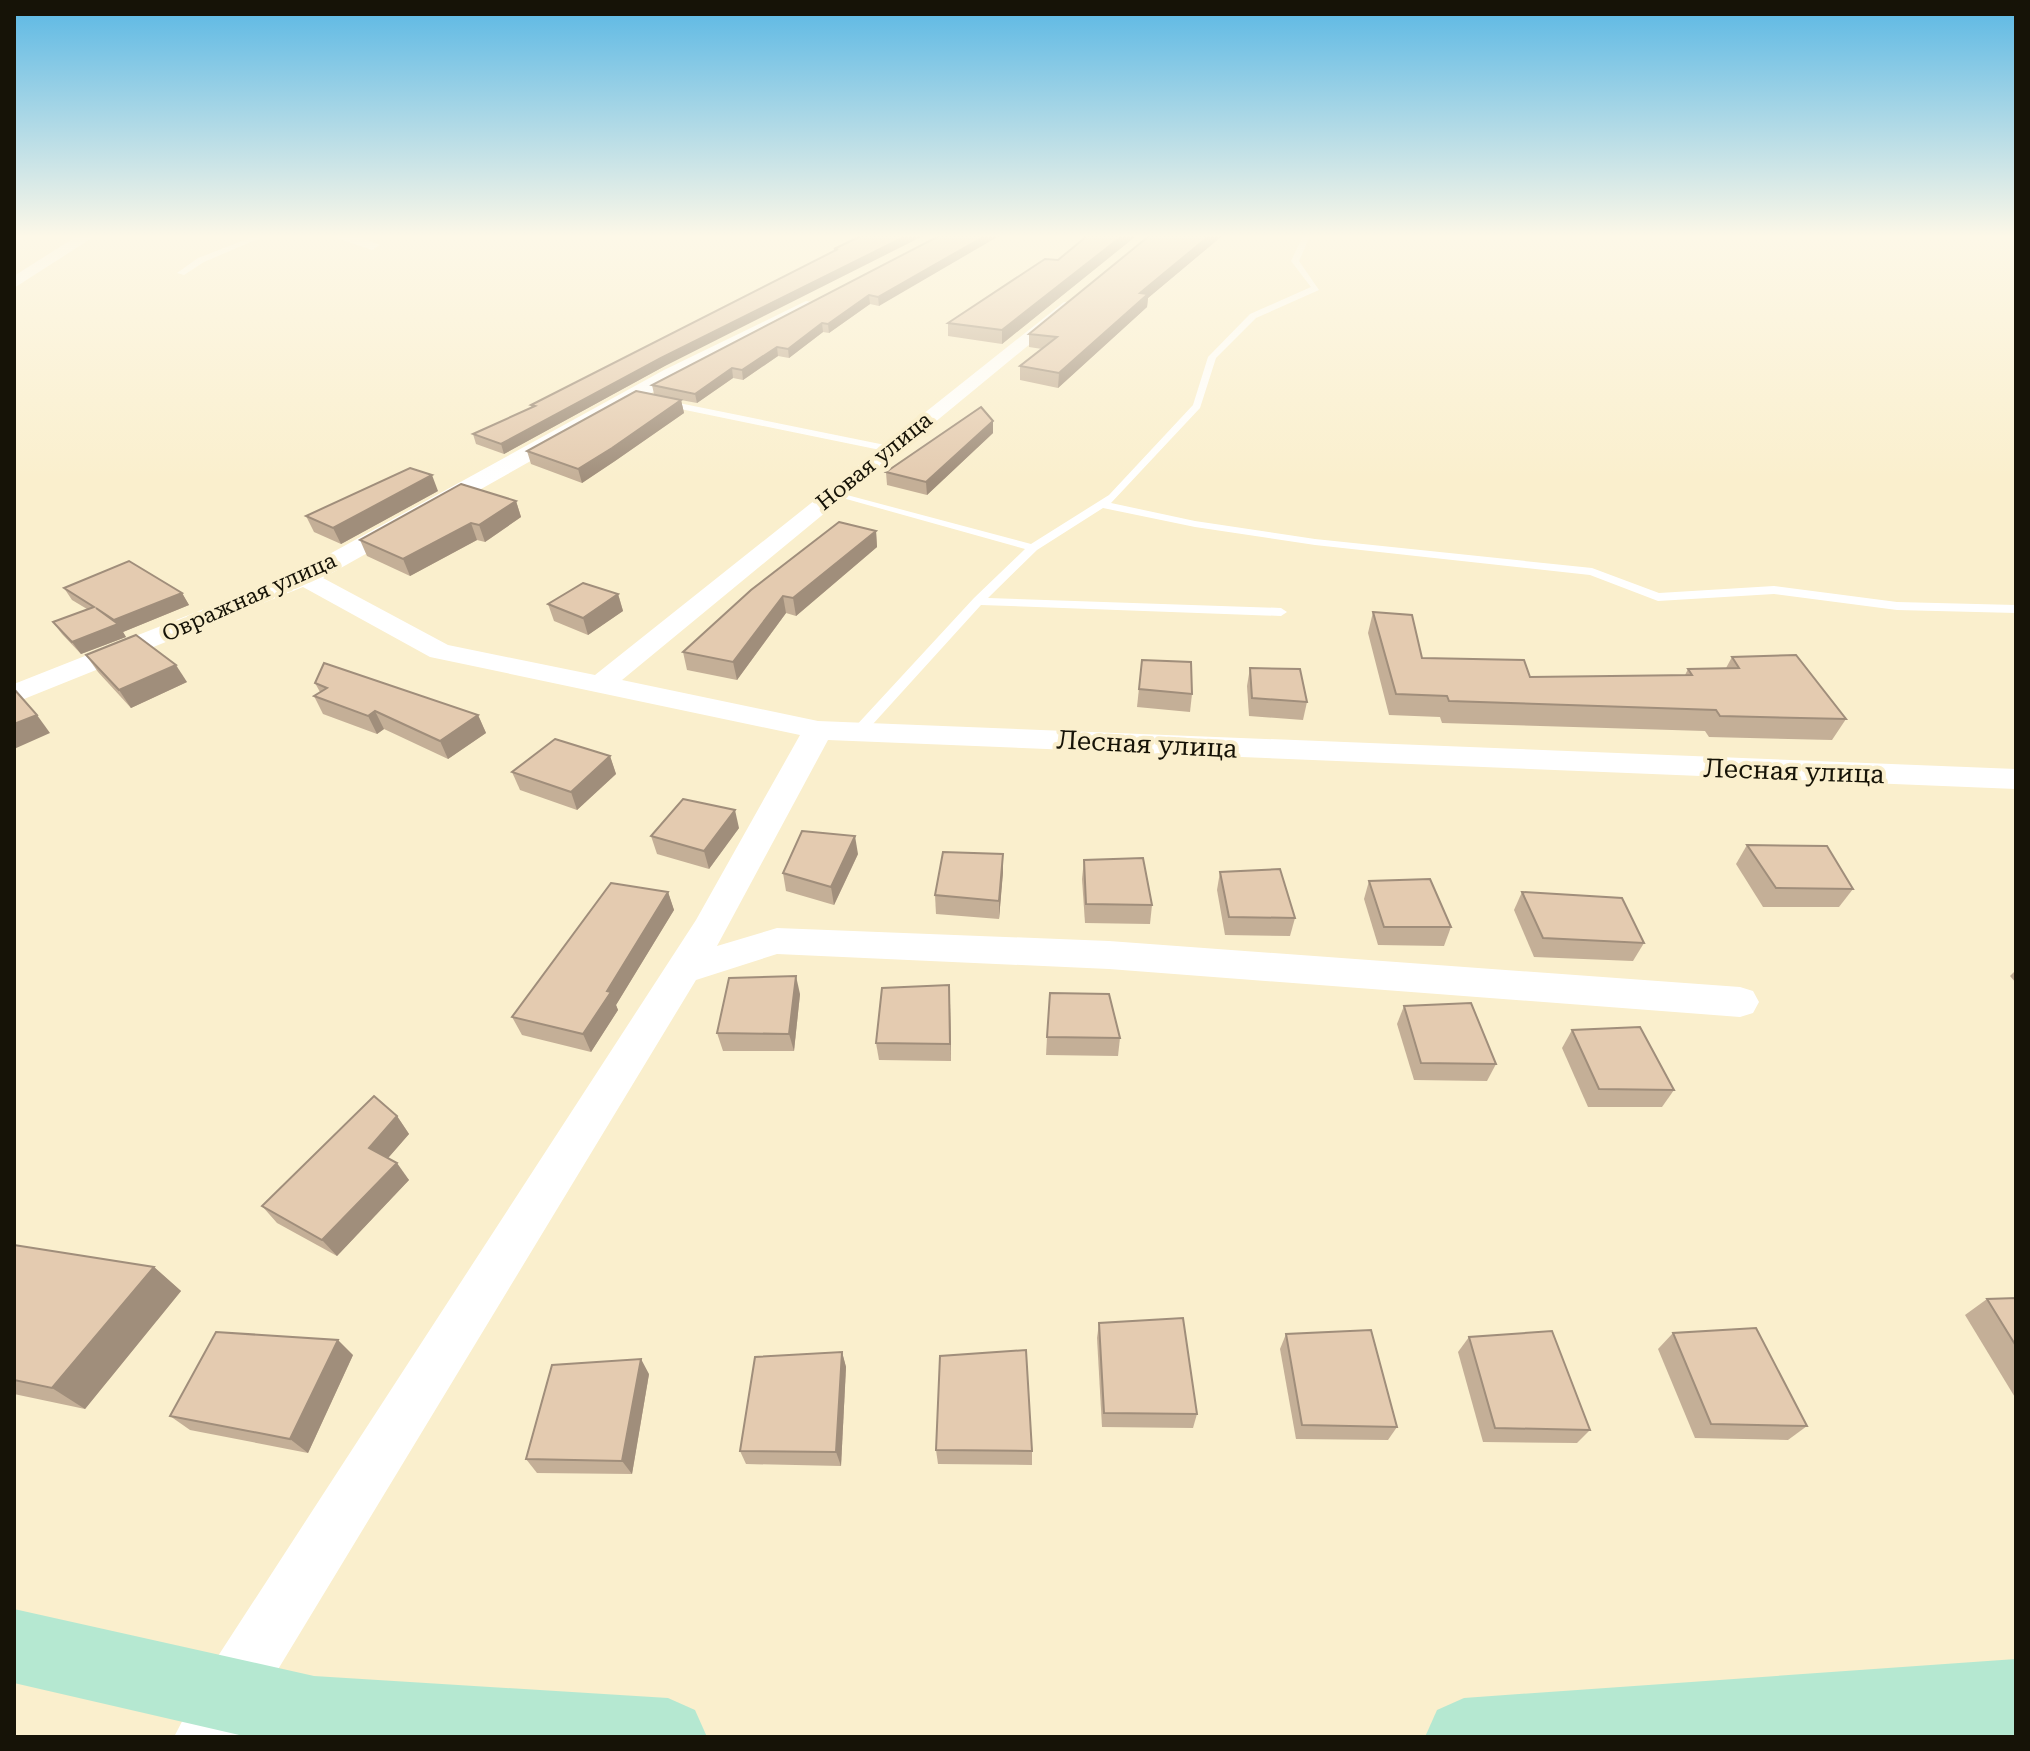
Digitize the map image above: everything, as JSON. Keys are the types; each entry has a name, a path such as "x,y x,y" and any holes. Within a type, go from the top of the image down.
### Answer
{"main road":[{"path":"14,1646 216,1715 314,1714 668,1737"},
{"path":"1491,1736 2016,1697"}],"street":[{"name":"Овражная улица","path":"14,694 304,578 631,396 783,318"},
{"name":"Новая улица","path":"598,686 1051,318"},
{"name":"Лесная улица","path":"304,578 440,651 598,686 838,731 2016,779"},
{"path":"216,1715 683,970 838,731"},
{"path":"683,970 777,941 1109,955 1740,1002"}],"lane":[{"path":"838,731 1033,548 1113,497 1197,406 1212,357 1251,318"},
{"path":"631,396 890,449"},
{"path":"836,493 1033,548"},
{"path":"1099,504 1195,524 1315,542 1592,572 1658,597 1774,590 1897,606 2016,609"},
{"path":"978,601 1281,612"}],"building":[{"path":"703,318 742,318 501,444 473,434 535,406 531,405"},
{"path":"782,318 837,318 828,324 822,323 788,349 777,347 742,370 732,368 695,394 652,385"},
{"path":"956,318 1018,318 1002,330 948,323"},
{"path":"1049,318 1121,318 1059,373 1020,366 1057,337 1029,334"},
{"path":"636,391 681,400 578,469 527,451"},
{"path":"981,407 993,421 926,482 886,472"},
{"path":"410,468 432,475 333,528 306,516"},
{"path":"461,484 516,501 479,525 471,523 403,559 360,540"},
{"path":"839,522 876,531 793,598 783,596 733,662 683,652 751,590"},
{"path":"129,561 182,593 114,620 96,608 118,624 72,642 53,622 94,607 64,588"},
{"path":"583,583 618,594 583,618 548,604"},
{"path":"1373,612 1412,615 1422,658 1524,660 1530,677 1692,675 1688,669 1739,668 1732,657 1796,655 1846,719 1720,716 1716,710 1449,701 1447,696 1396,694"},
{"path":"136,635 176,665 119,690 86,655"},
{"path":"1142,660 1191,662 1192,694 1139,689"},
{"path":"324,663 478,715 440,741 375,711 368,716 314,696 327,688 315,683"},
{"path":"1250,668 1300,669 1307,702 1252,698"},
{"path":"14,689 37,715 14,724"},
{"path":"555,739 610,756 571,792 512,772"},
{"path":"683,799 735,810 704,851 651,836"},
{"path":"802,831 855,836 831,887 783,873"},
{"path":"1747,845 1827,846 1853,889 1776,888"},
{"path":"943,852 1003,854 999,901 935,895"},
{"path":"1143,858 1152,905 1086,904 1084,860"},
{"path":"1280,869 1295,918 1229,917 1220,872"},
{"path":"1430,879 1451,927 1384,927 1369,881"},
{"path":"611,883 668,892 607,991 611,992 583,1034 512,1017"},
{"path":"1522,892 1622,898 1644,943 1543,938"},
{"path":"796,976 789,1034 717,1033 729,978"},
{"path":"949,985 950,1044 876,1043 882,988"},
{"path":"1050,993 1109,994 1120,1038 1047,1037"},
{"path":"1471,1003 1496,1064 1421,1063 1404,1006"},
{"path":"1640,1027 1674,1090 1599,1089 1572,1030"},
{"path":"374,1096 397,1116 369,1148 397,1163 322,1240 262,1206"},
{"path":"14,1245 154,1267 52,1388 14,1380"},
{"path":"2016,1298 2016,1346 1987,1299"},
{"path":"1183,1318 1197,1414 1104,1413 1099,1323"},
{"path":"1756,1328 1807,1426 1711,1424 1673,1333"},
{"path":"1371,1330 1397,1427 1302,1425 1286,1334"},
{"path":"1552,1331 1590,1430 1495,1428 1469,1337"},
{"path":"216,1332 338,1340 290,1439 170,1416"},
{"path":"1026,1350 1032,1451 936,1450 940,1356"},
{"path":"842,1352 836,1452 740,1451 755,1357"},
{"path":"641,1359 622,1461 526,1459 552,1365"}]}
